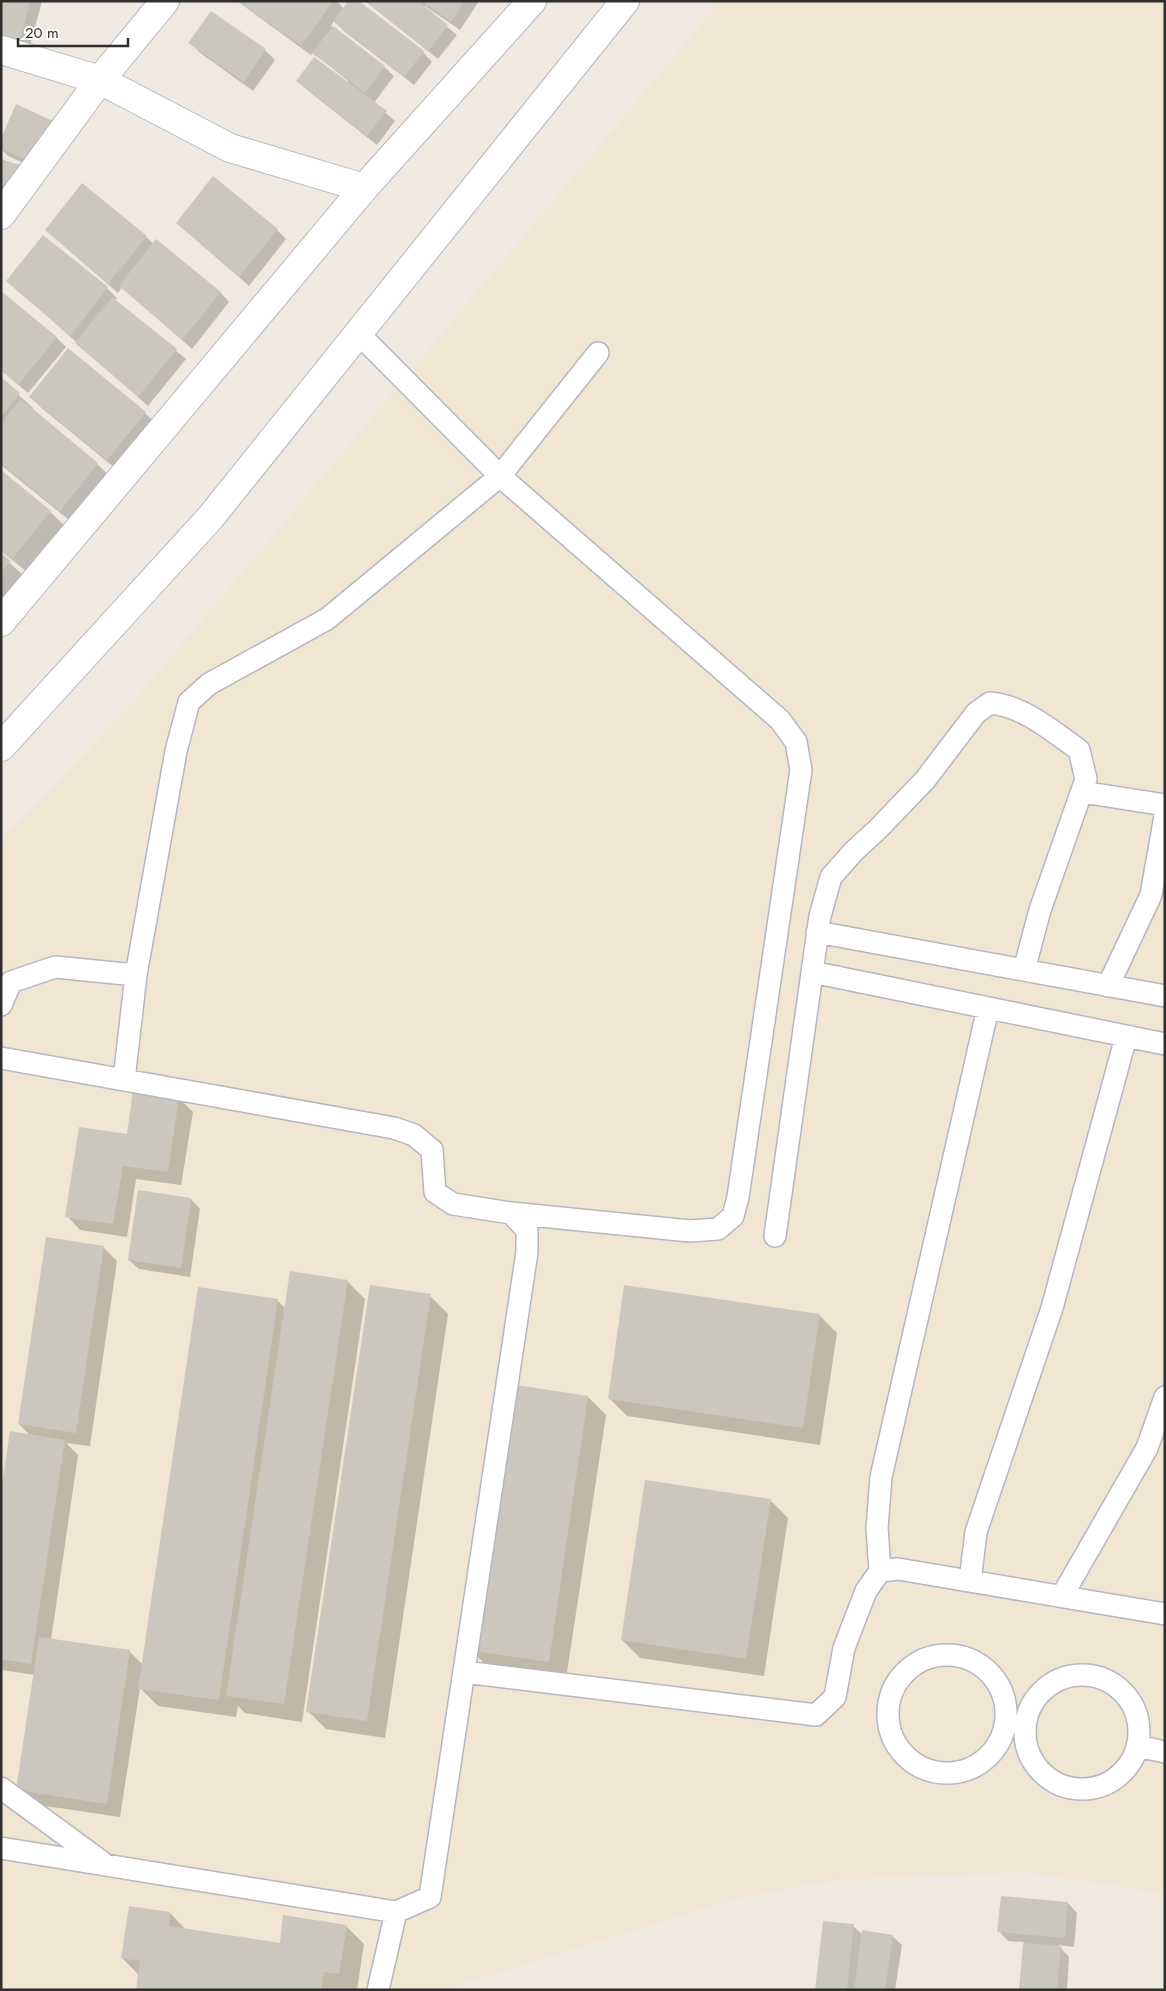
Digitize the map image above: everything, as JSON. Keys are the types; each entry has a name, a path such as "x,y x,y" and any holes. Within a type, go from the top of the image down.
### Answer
{"street":[{"path":"1,215 100,80 165,1"},
{"path":"1,622 364,188 532,1"},
{"path":"1,747 210,518 625,1"},
{"path":"1,50 100,80 230,148 364,188"}],"lane":[{"path":"1,1058 394,1128 414,1134 432,1150 435,1192 453,1204 511,1213 690,1231 718,1230 733,1216 738,1197 801,770 796,742 780,720 500,476 358,333"},
{"path":"124,1080 136,975 176,751 189,702 209,684 327,619 500,476 598,353"},
{"path":"775,1236 817,932 831,877 854,851 925,780 976,713 990,703 1001,704 1023,711 1079,750 1086,779 1040,910 1024,970"},
{"path":"1082,792 1165,805"},
{"path":"1108,986 1158,897 1165,816"},
{"path":"817,932 1165,996"},
{"path":"1,1005 11,982 55,967 136,975"},
{"path":"812,972 1165,1044"},
{"path":"464,1672 816,1715 835,1696 844,1648 866,1591 880,1571 877,1528 881,1477 988,1008"},
{"path":"970,1581 976,1532 1052,1308 1126,1037"},
{"path":"1,1848 396,1912 430,1897 526,1252 528,1230 511,1213"},
{"path":"1062,1596 1147,1448 1165,1397"},
{"path":"880,1571 898,1569 1165,1614"},
{"path":"1015,1725 988,1757 972,1768 954,1773 934,1772 917,1764 902,1752 892,1735 888,1716 891,1697 900,1680 913,1666 930,1657 950,1655 970,1659 986,1670 999,1685 1005,1703 1015,1725 1026,1745 1033,1763 1046,1777 1062,1786 1082,1790 1100,1787 1117,1778 1130,1763 1137,1746 1139,1728 1134,1710 1124,1694 1110,1682 1092,1676 1074,1676 1056,1681 1041,1692 1015,1725"},
{"path":"1137,1746 1165,1752"},
{"path":"1,1788 107,1866"},
{"path":"378,1990 396,1912"}],"shaded area":[{"path":"721,1 1165,1 1165,1894 1027,1872 837,1880 735,1899 443,1990 1,1990 1,841 134,702"}],"building":[{"path":"1,1 30,1 18,49 1,44"},
{"path":"238,1 333,1 301,46"},
{"path":"348,1 359,1 424,51 404,77 333,21"},
{"path":"365,1 418,1 448,25 428,51"},
{"path":"422,1 464,1 451,22"},
{"path":"211,11 266,49 244,82 188,43"},
{"path":"333,26 385,66 365,93 312,53"},
{"path":"314,57 387,111 367,136 296,81"},
{"path":"16,104 53,121 33,163 1,149 1,138"},
{"path":"1,159 26,167 1,209"},
{"path":"213,176 278,229 239,277 176,223"},
{"path":"82,183 147,236 108,284 45,230"},
{"path":"43,235 108,287 70,336 6,281"},
{"path":"156,239 221,292 182,340 119,286"},
{"path":"1,291 57,337 18,385 1,370"},
{"path":"112,297 177,349 138,397 75,343"},
{"path":"68,348 146,412 107,460 29,397"},
{"path":"1,377 20,393 1,417"},
{"path":"21,399 98,463 60,511 1,463 1,423"},
{"path":"1,470 51,511 12,559 1,550"},
{"path":"1,553 11,561 1,572"},
{"path":"133,1090 179,1097 168,1172 123,1166 113,1224 65,1217 79,1127 127,1134"},
{"path":"138,1190 191,1198 181,1268 128,1260"},
{"path":"46,1237 104,1246 76,1433 18,1424"},
{"path":"290,1271 348,1280 284,1704 226,1696"},
{"path":"370,1285 431,1294 367,1721 306,1712"},
{"path":"624,1285 820,1314 803,1428 608,1399"},
{"path":"198,1287 278,1299 219,1700 138,1689"},
{"path":"509,1384 588,1396 549,1662 468,1650"},
{"path":"10,1431 65,1440 31,1664 1,1659 1,1491"},
{"path":"645,1480 771,1499 746,1659 621,1640"},
{"path":"39,1637 130,1650 107,1804 16,1790"},
{"path":"1001,1896 1068,1902 1065,1938 997,1932"},
{"path":"129,1906 170,1912 169,1926 280,1943 283,1915 347,1925 339,1974 324,1972 321,1990 136,1990 140,1961 121,1958"},
{"path":"823,1921 854,1924 847,1990 815,1990"},
{"path":"862,1930 893,1935 885,1990 854,1990"},
{"path":"1023,1943 1061,1946 1057,1990 1019,1990"}]}
